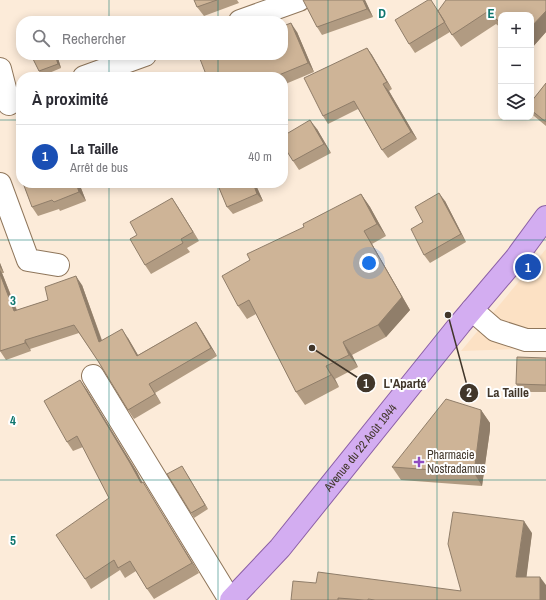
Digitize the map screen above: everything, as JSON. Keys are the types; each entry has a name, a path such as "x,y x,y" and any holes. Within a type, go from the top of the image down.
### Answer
{"main road":[{"name":"Avenue du 22 Août 1944","path":"230,600 280,548 472,310 516,258 546,217"}],"street":[{"path":"254,16 298,0"},
{"path":"98,72 131,60"},
{"path":"0,69 10,104"},
{"path":"0,184 28,260 58,265"},
{"path":"472,310 495,330 526,340 546,340"},
{"path":"92,376 230,600"}],"shaded area":[{"path":"546,249 546,348 461,351"}],"building":[{"path":"194,0 217,0 197,7"},
{"path":"303,0 363,0 367,9 317,27"},
{"path":"428,0 431,0 445,22 409,44 395,20"},
{"path":"446,0 546,0 546,11 534,24 534,12 498,12 498,21 487,12 452,35 438,11"},
{"path":"291,23 308,63 286,72 205,72 200,60 288,60 288,24"},
{"path":"367,48 387,82 383,84 411,132 382,150 354,101 323,116 304,78"},
{"path":"34,60 57,60 58,64 39,71"},
{"path":"546,83 546,122 534,112 534,98"},
{"path":"310,120 324,144 293,161 288,153 288,133"},
{"path":"25,188 78,188 79,192 54,202 52,200 32,207"},
{"path":"219,188 255,188 257,194 227,207"},
{"path":"439,193 461,234 424,255 411,229 423,222 415,207"},
{"path":"361,194 377,224 364,231 402,297 378,325 343,342 349,355 326,366 331,375 296,392 249,300 238,306 222,276 250,260 247,254 304,227 303,224"},
{"path":"172,198 193,232 181,239 183,243 145,265 130,239 137,235 130,222"},
{"path":"0,274 14,311 48,300 45,287 76,276 99,342 122,329 137,356 196,322 211,348 149,384 155,394 128,410 74,325 25,340 25,343 0,351"},
{"path":"517,357 546,358 546,385 516,384"},
{"path":"80,380 141,483 143,482 192,563 147,589 130,561 118,568 114,560 85,579 56,535 109,498 77,436 67,442 44,401"},
{"path":"446,399 481,410 474,473 392,467"},
{"path":"182,466 205,505 191,513 167,474"},
{"path":"453,512 524,521 516,577 540,577 540,600 364,600 338,598 338,600 291,600 293,581 316,583 318,572 461,591 448,544"}],"place":[{"name":"La Taille","path":"528,267"},
{"name":"La Taille","path":"448,315"},
{"name":"L'Aparté","path":"312,348"},
{"name":"Pharmacie Nostradamus","path":"419,462"}]}
